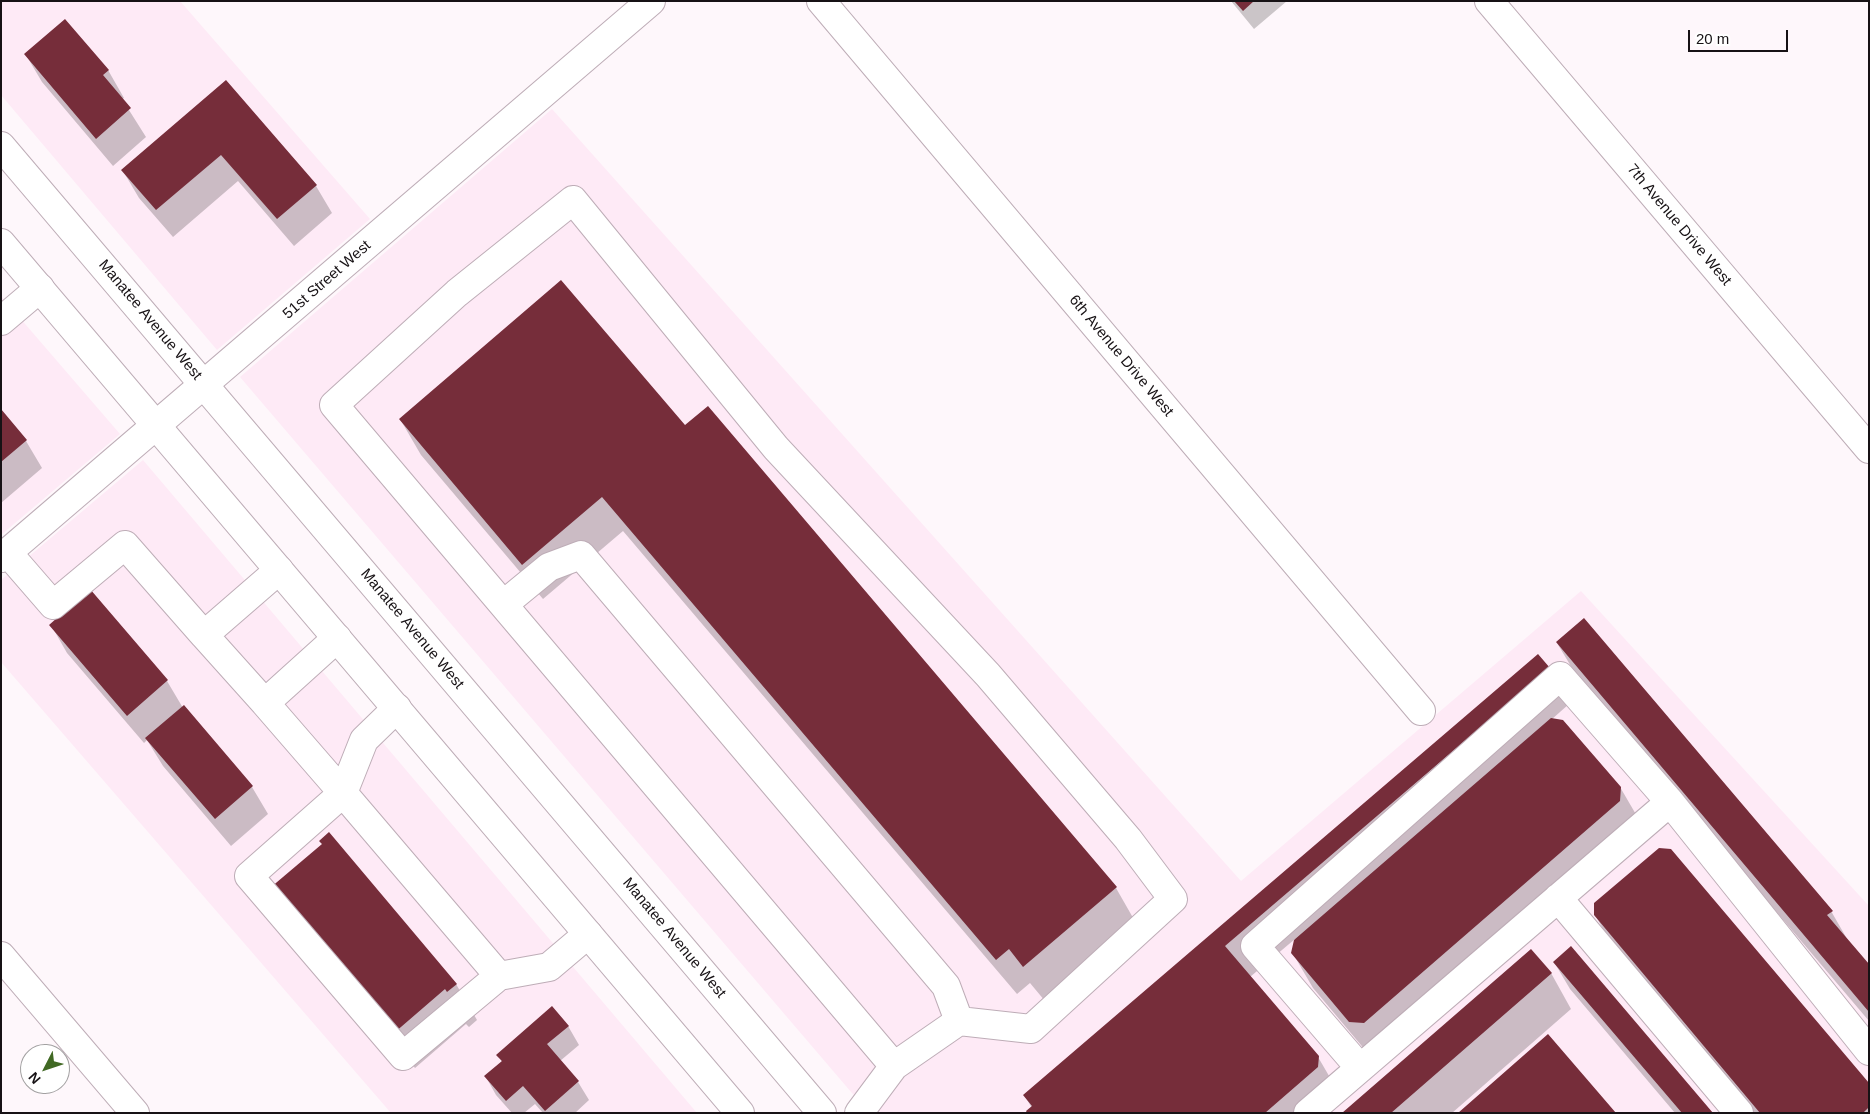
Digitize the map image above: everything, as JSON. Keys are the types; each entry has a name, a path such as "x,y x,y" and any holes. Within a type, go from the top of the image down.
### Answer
{"street":[{"name":"51st Street West","path":"4,555 651,1"},
{"name":"6th Avenue Drive West","path":"821,1 1421,711"},
{"name":"7th Avenue Drive West","path":"1489,1 1869,449"},
{"name":"Manatee Avenue West","path":"1,146 822,1113"},
{"path":"859,1113 894,1066 959,1021 1031,1029 1173,899 1128,838 988,676 776,448 573,200 457,293 334,405 894,1066"},
{"path":"1,243 740,1113"},
{"path":"1,321 40,288"},
{"path":"4,555 53,605 125,545 265,703 499,976"},
{"path":"504,604 549,567 581,555 946,986 959,1021"},
{"path":"204,635 280,570"},
{"path":"265,703 338,638"},
{"path":"1360,1068 1255,946 1560,676 1670,802 1869,1051"},
{"path":"397,708 364,740 343,794 249,876 404,1056 499,976 549,967 588,934"},
{"path":"1308,1113 1670,802"},
{"path":"1558,898 1739,1113"},
{"path":"1,956 135,1113"}],"shaded area":[{"path":"1,1 180,1 370,219 217,350 1,95"},
{"path":"552,109 1241,881 1581,591 1869,906 1869,1113 869,1113 240,377"},
{"path":"1,296 120,434 1,535"},
{"path":"143,460 697,1113 391,1113 1,662 1,580"}],"building":[{"path":"1234,1 1254,1 1243,11"},
{"path":"65,19 109,70 103,75 131,108 96,139 24,54"},
{"path":"226,80 317,185 277,219 221,155 156,210 121,170"},
{"path":"561,280 685,425 708,406 1117,887 1023,967 1009,949 996,960 602,497 522,565 399,419"},
{"path":"1,409 27,440 1,462"},
{"path":"90,589 168,680 127,716 49,625"},
{"path":"1584,618 1833,911 1827,915 1869,964 1869,1012 1556,642"},
{"path":"1538,654 1550,668 1225,946 1319,1056 1318,1067 1265,1113 1027,1113 1026,1111 1032,1106 1023,1095"},
{"path":"184,705 253,786 215,819 145,738"},
{"path":"1551,718 1563,720 1621,787 1620,801 1364,1023 1349,1022 1291,953 1294,940"},
{"path":"329,832 457,984 447,992 445,989 394,1033 270,888 322,844 319,841"},
{"path":"1659,848 1671,849 1869,1083 1869,1107 1863,1113 1760,1113 1594,915 1594,903"},
{"path":"1571,946 1713,1113 1682,1113 1553,962"},
{"path":"1531,949 1552,973 1391,1113 1342,1113"},
{"path":"552,1006 569,1026 547,1044 579,1081 545,1111 523,1086 506,1101 484,1076 502,1061 496,1055"},
{"path":"1548,1034 1616,1113 1458,1113"}]}
